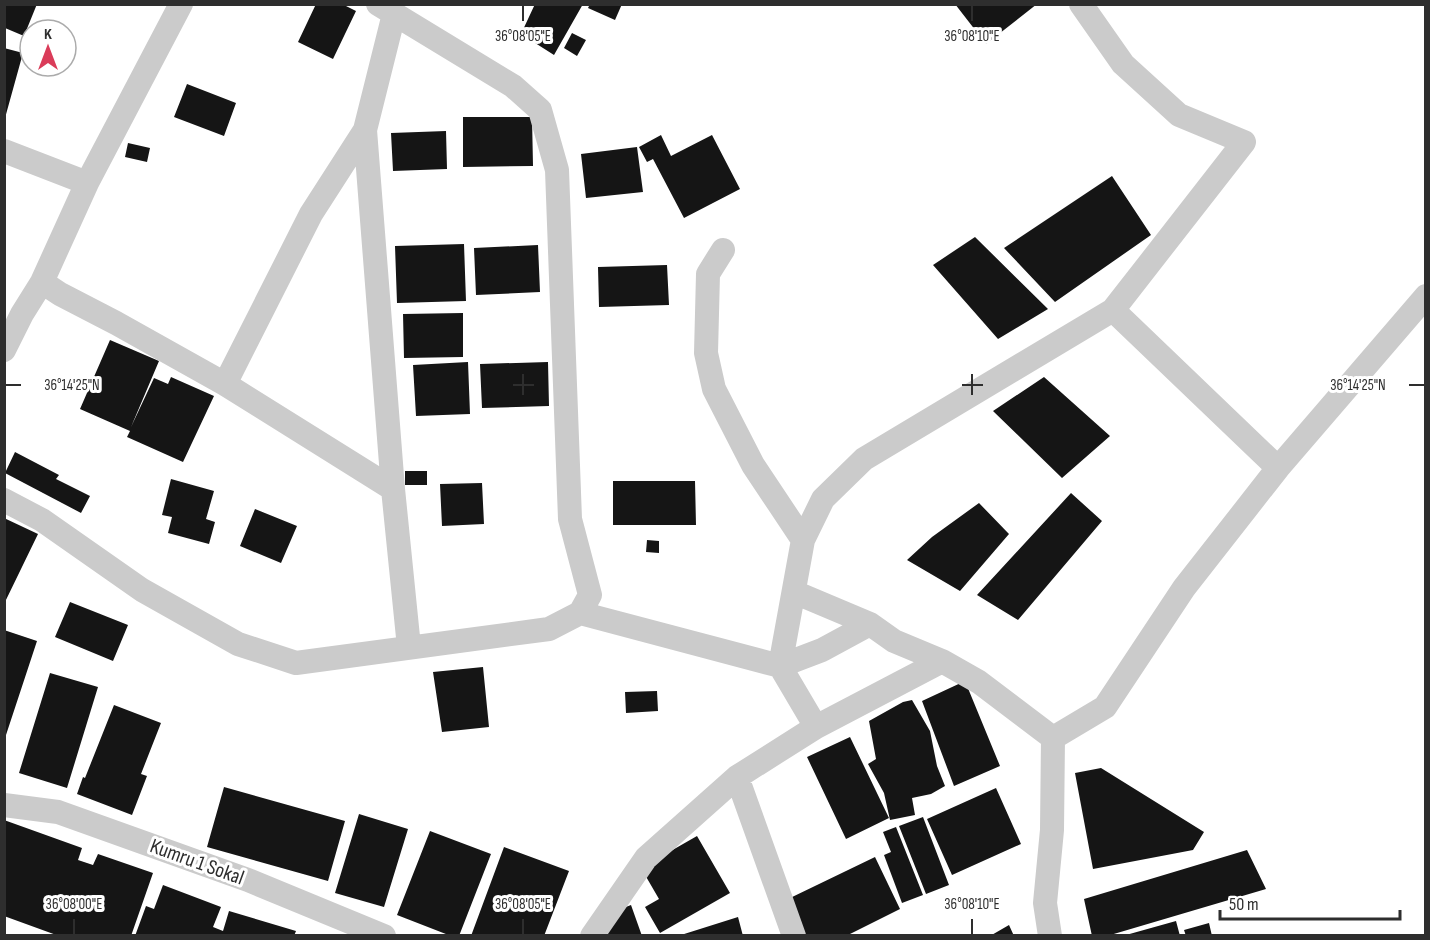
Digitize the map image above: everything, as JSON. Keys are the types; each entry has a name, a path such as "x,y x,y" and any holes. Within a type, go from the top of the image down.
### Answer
{"street":[{"path":"4,350 22,314 42,282 87,183 181,4"},
{"path":"816,727 780,666 803,540 823,500 864,459 1113,310 1244,142 1179,116 1124,64 1082,4"},
{"path":"4,500 42,520 142,590 238,644 296,663 549,629 580,613 590,595 570,519 557,170 540,110 513,86 386,9 365,130 393,489 409,647"},
{"path":"225,384 310,214 365,130"},
{"path":"4,151 87,183"},
{"path":"723,250 708,274 706,353 714,389 753,465 803,540"},
{"path":"42,282 225,384 393,489"},
{"path":"1053,738 1105,707 1184,588 1278,468 1425,296"},
{"path":"1113,310 1278,468"},
{"path":"794,592 870,624 894,641 942,661 979,682 1053,738"},
{"path":"580,613 780,666 822,650 870,624"},
{"path":"592,936 646,858 737,777 816,727 942,661"},
{"path":"1050,936 1045,903 1052,830 1053,738"},
{"path":"737,777 794,936"},
{"name":"Kumru 1 Sokal","path":"4,805 58,812 248,880 384,936"}],"building":[{"path":"5,4 37,4 31,18 18,18 18,33 5,28"},
{"path":"316,4 342,4 356,11 333,59 298,42"},
{"path":"535,4 583,4 554,55 521,34"},
{"path":"590,4 622,4 615,20 588,8"},
{"path":"955,4 1037,4 986,44"},
{"path":"572,33 586,40 577,56 564,48"},
{"path":"4,48 18,52 18,71 4,118"},
{"path":"187,84 236,103 224,136 174,117"},
{"path":"463,117 532,117 533,166 463,167"},
{"path":"446,131 447,169 393,171 391,133"},
{"path":"661,135 671,156 712,135 740,189 684,218 653,159 647,162 639,147"},
{"path":"128,143 150,148 147,162 125,157"},
{"path":"637,147 643,192 586,198 581,154"},
{"path":"1112,176 1151,235 1055,302 1004,248"},
{"path":"975,237 1048,309 998,339 933,265"},
{"path":"464,244 466,301 397,303 395,246"},
{"path":"538,245 540,292 476,295 474,248"},
{"path":"667,265 669,305 599,307 598,267"},
{"path":"463,313 463,357 404,358 403,314"},
{"path":"110,340 159,361 131,427 154,378 168,384 171,377 214,396 183,462 127,437 130,431 80,409"},
{"path":"468,362 470,414 416,416 413,365"},
{"path":"548,362 549,406 482,408 480,364"},
{"path":"1044,377 1110,436 1062,478 993,411"},
{"path":"15,452 59,475 56,479 90,496 81,513 5,473"},
{"path":"405,471 427,471 427,485 405,485"},
{"path":"171,479 214,491 206,519 215,522 209,544 168,533 172,517 162,515"},
{"path":"613,481 695,481 696,525 613,525"},
{"path":"482,483 484,524 442,526 440,484"},
{"path":"1071,493 1102,521 1018,620 977,595"},
{"path":"979,503 1009,534 960,591 907,560 932,537"},
{"path":"255,509 297,526 281,563 240,546"},
{"path":"4,518 38,534 4,604"},
{"path":"647,540 659,541 659,553 646,552"},
{"path":"70,602 128,625 113,661 55,637"},
{"path":"4,630 37,641 5,738 4,738"},
{"path":"483,667 489,727 442,732 433,672"},
{"path":"50,673 98,687 67,788 19,773"},
{"path":"965,681 1000,766 954,786 922,701"},
{"path":"657,691 658,711 626,713 625,692"},
{"path":"912,700 930,731 937,766 945,786 931,794 912,798 915,815 890,820 884,793 868,764 876,759 869,721 903,702"},
{"path":"114,705 161,723 141,774 147,776 132,815 77,794"},
{"path":"850,737 889,818 846,839 807,757"},
{"path":"1101,768 1204,832 1193,850 1093,869 1075,773"},
{"path":"224,787 345,821 328,881 207,847"},
{"path":"996,788 1021,844 952,875 927,819"},
{"path":"359,814 408,829 384,907 335,893"},
{"path":"923,817 949,885 926,894 899,826"},
{"path":"4,820 82,848 78,860 93,865 98,854 153,873 131,936 59,936 4,916"},
{"path":"896,827 923,895 902,903 884,855 891,852 883,832"},
{"path":"430,831 491,854 459,936 451,936 397,915"},
{"path":"697,836 730,893 660,933 645,907 659,899 641,868"},
{"path":"504,847 569,871 544,936 471,936"},
{"path":"1247,850 1266,889 1107,936 1092,936 1084,899"},
{"path":"875,857 900,909 846,936 805,936 788,899"},
{"path":"163,885 221,907 213,927 223,931 229,911 296,931 294,936 135,936 146,906 154,909"},
{"path":"631,905 642,936 595,936 605,915"},
{"path":"738,917 743,936 681,936 681,935"},
{"path":"1176,921 1180,936 1126,936 1126,935"},
{"path":"1209,923 1212,936 1186,936 1184,930"},
{"path":"1009,925 1014,936 990,936"}]}
